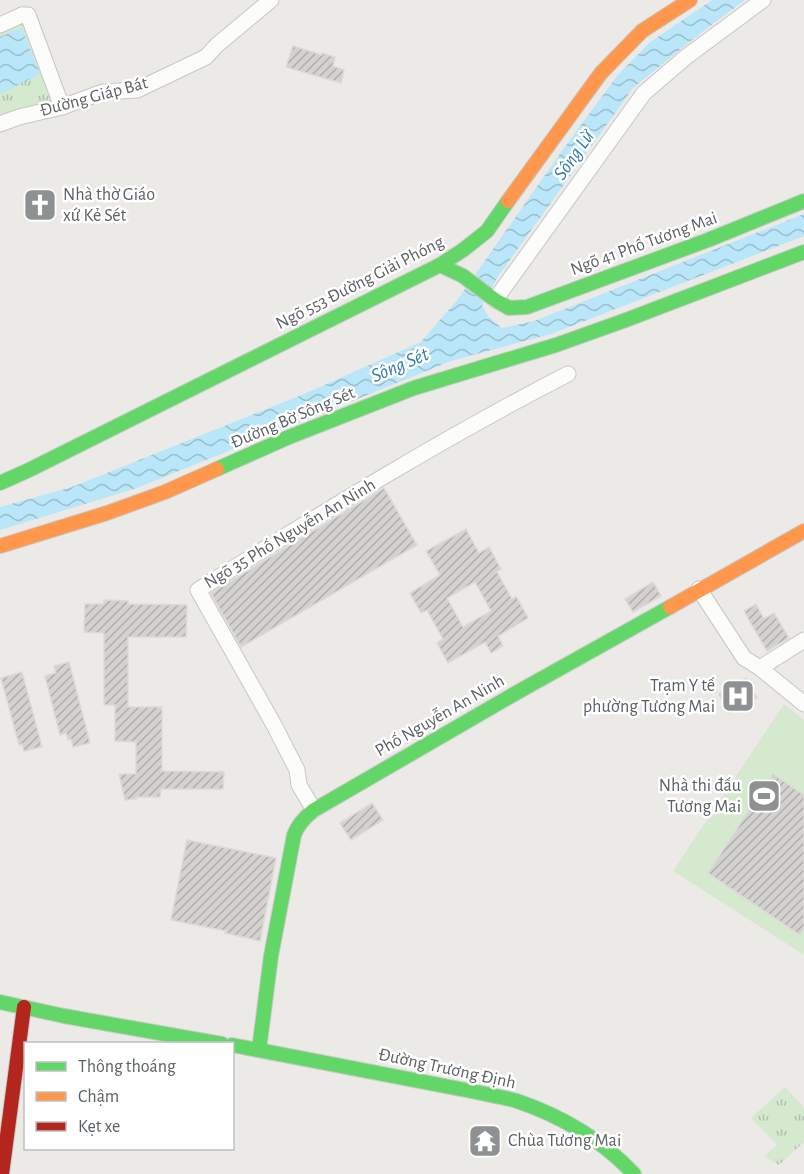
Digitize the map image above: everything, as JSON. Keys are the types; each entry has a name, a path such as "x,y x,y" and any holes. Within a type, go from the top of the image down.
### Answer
{"street":[{"name":"Đường Giáp Bát","path":"0,124 62,107 104,92 137,90 206,57 271,0"},
{"name":"Ngõ 553 Đường Giải Phóng","path":"0,483 440,265 463,250 487,231 601,73 642,31 690,0"},
{"path":"440,265 464,276 495,300 644,93 686,57 763,0"},
{"path":"0,25 18,8 28,15 62,107"},
{"name":"Ngõ 41 Phố Tương Mai","path":"495,300 509,308 527,307 708,240 804,201"},
{"name":"Đường Bờ Sông Sét","path":"0,546 107,513 165,492 289,437 414,388 556,345 804,252"},
{"name":"Ngõ 35 Phố Nguyễn An Ninh","path":"314,810 299,785 297,770 274,725 198,590 507,405 568,374"},
{"name":"Phố Nguyễn An Ninh","path":"259,1050 271,956 294,835 303,818 804,531"},
{"path":"699,590 744,658 804,704"},
{"path":"760,668 804,640"},
{"path":"0,1002 64,1016 211,1042"},
{"path":"2,1174 24,1007"},
{"name":"Đường Trương Định","path":"234,1046 516,1101 572,1124 620,1159 634,1174"}],"green space":[{"path":"23,16 53,99 0,118 0,27"},
{"name":"Nhà thi đấu Tương Mai","path":"784,704 804,720 804,955 673,871"},
{"path":"785,1087 804,1107 804,1142 779,1165 764,1156 777,1145 751,1118"}],"water":[{"path":"712,0 745,0 633,88 497,278 482,306 489,317 502,328 534,321 804,214 804,236 551,334 451,361 137,488 0,530 0,507 72,487 304,394 421,342 458,299 617,76 649,43"},
{"path":"22,29 40,74 0,94 0,37"}],"building":[{"path":"293,46 335,57 333,66 344,70 341,83 286,67"},
{"path":"384,488 417,545 241,647 211,593"},
{"path":"466,529 479,553 489,547 501,569 497,572 512,599 516,596 528,618 498,636 503,646 491,653 485,642 448,663 437,643 443,639 427,610 421,613 410,593 440,575 426,551","holes":["475,582 491,611 463,627 447,598"]},
{"path":"653,582 661,596 633,612 625,599"},
{"path":"104,600 128,601 128,604 187,605 186,637 128,637 128,707 162,707 162,771 224,772 223,789 161,789 160,797 136,797 136,799 125,800 119,774 136,774 136,742 115,741 115,705 104,705 104,633 84,632 85,604 104,604"},
{"path":"756,604 764,619 774,613 789,638 767,651 744,611"},
{"path":"69,662 90,743 73,747 66,733 60,735 45,676 56,673 54,666"},
{"path":"22,672 42,747 24,751 22,744 19,745 1,678"},
{"name":"Trạm Y tế phường Tương Mai","path":"746,678 757,698 730,713 719,694"},
{"path":"773,774 804,795 804,929 800,935 708,873"},
{"path":"372,803 383,820 351,840 340,823"},
{"path":"187,840 276,858 260,941 225,933 226,931 171,920"}],"traffic: fast":[{"path":"0,483 440,265 487,231 508,201"},
{"path":"440,265 463,276 509,308 527,307 708,240 804,201"},
{"path":"217,469 289,437 414,388 556,345 804,252"},
{"path":"259,1050 271,956 294,835 305,818 314,810 516,693 670,607"},
{"path":"0,1002 64,1016 211,1042"},
{"path":"234,1045 517,1101 580,1130 608,1150 634,1174"}],"traffic: slow":[{"path":"508,201 601,73 642,31 690,0"},
{"path":"0,546 107,513 165,492 217,469"},
{"path":"670,607 804,531"}],"traffic: jam":[{"path":"2,1174 24,1007"}],"place":[{"name":"Nhà thờ Giáo xứ Kẻ Sét","path":"40,205"},
{"name":"Trạm Y tế phường Tương Mai","path":"738,696"},
{"name":"Nhà thi đấu Tương Mai","path":"764,796"},
{"name":"Chùa Tương Mai","path":"485,1141"}],"water label":[{"name":"Sông Lừ","path":"574,155"},
{"name":"Sông Sét","path":"400,365"}]}
